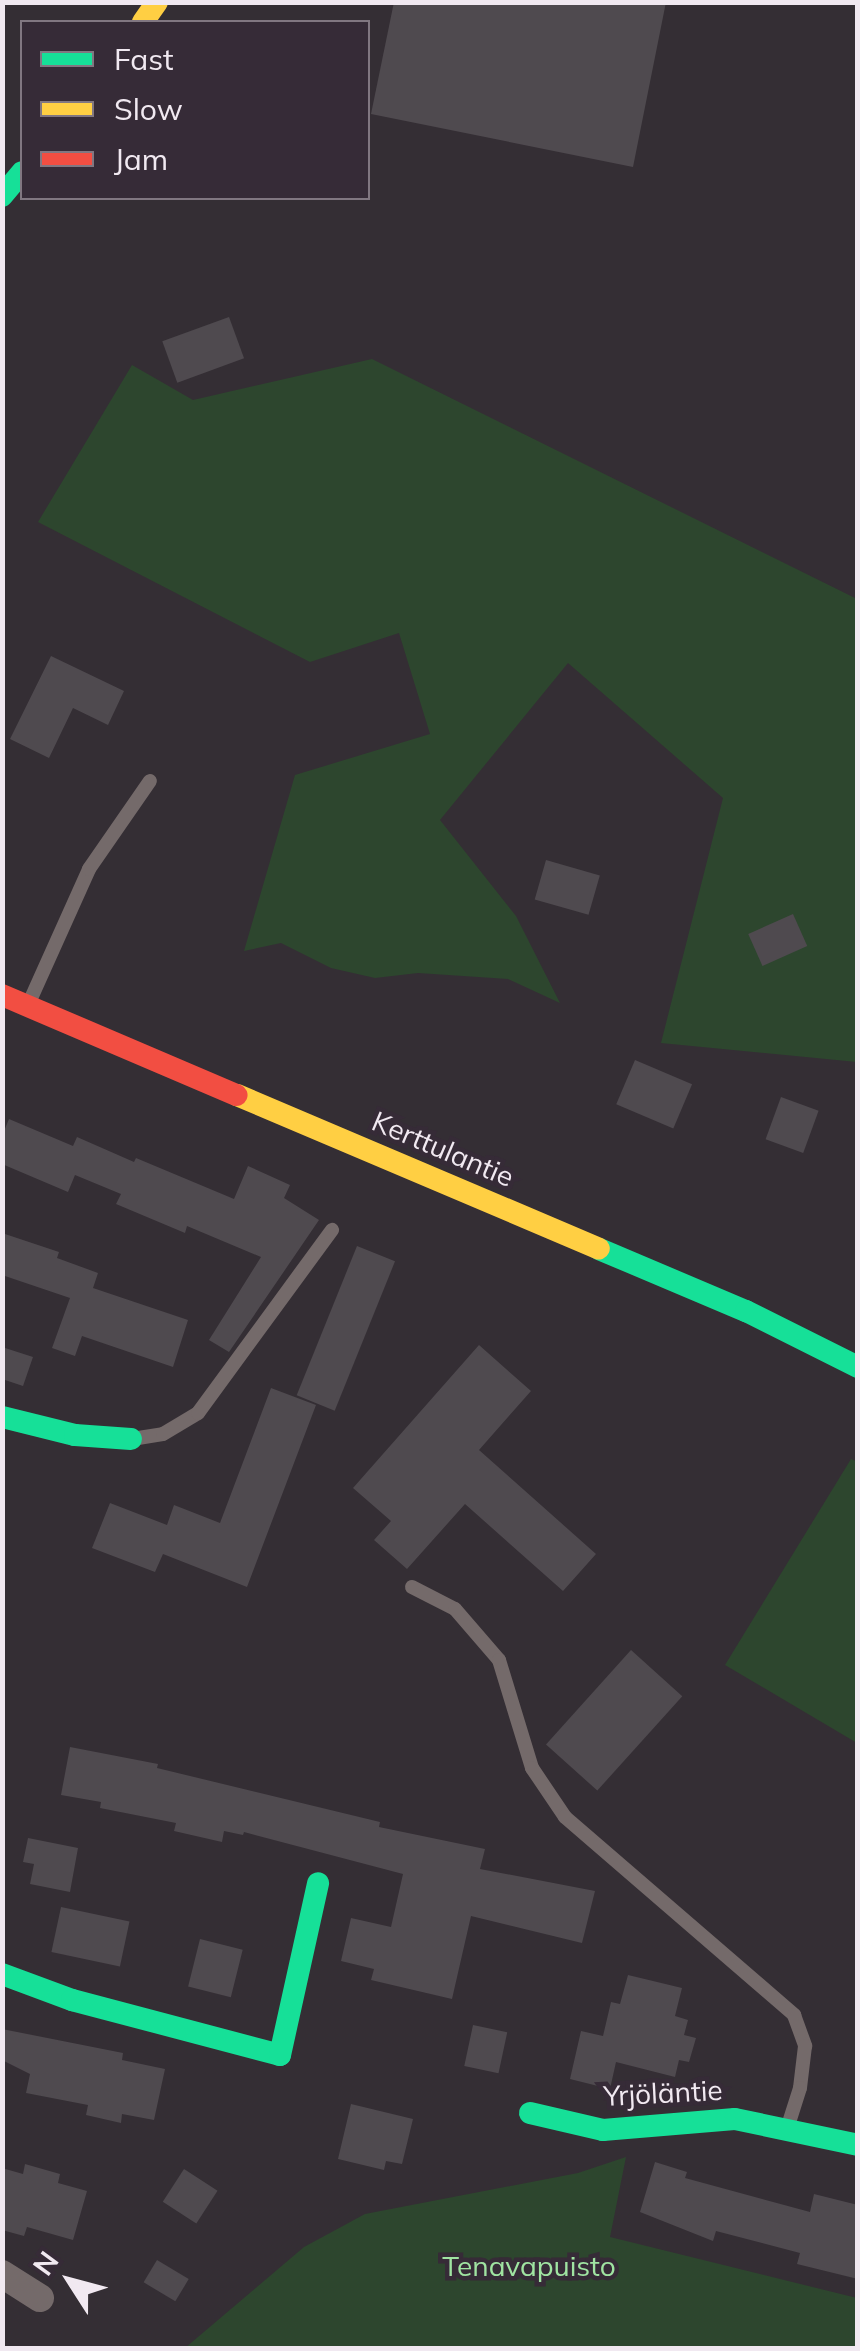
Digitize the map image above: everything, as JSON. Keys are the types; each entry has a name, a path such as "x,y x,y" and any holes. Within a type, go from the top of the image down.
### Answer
{"street":[{"path":"2,196 20,174"},
{"name":"Kerttulantie","path":"2,995 746,1311 858,1366"},
{"path":"2,1417 75,1434 131,1440"},
{"path":"2,1974 72,2000 280,2055 318,1883"},
{"name":"Yrjöläntie","path":"530,2113 603,2130 735,2118 858,2145"},
{"path":"2,2274 40,2298"}],"lane":[{"path":"28,1006 89,870 150,781"},
{"path":"131,1440 163,1434 198,1413 332,1230"},
{"path":"412,1587 455,1609 499,1660 532,1768 565,1817 794,2015 804,2046 800,2088 787,2129"}],"green space":[{"path":"372,359 857,599 857,1062 661,1043 723,798 568,663 440,820 516,916 560,1003 508,979 418,973 375,978 331,968 281,943 244,951 295,775 430,734 399,633 310,662 38,522 132,365 193,400"},
{"path":"851,1459 858,1462 857,1743 725,1665"},
{"name":"Tenavapuisto","path":"626,2157 610,2237 857,2298 857,2348 185,2348 304,2247 365,2214 578,2173"}],"building":[{"path":"394,2 666,2 633,167 371,114"},
{"path":"229,317 244,358 177,383 162,341"},
{"path":"51,656 124,691 108,725 73,708 49,758 10,739"},
{"path":"546,860 600,875 589,915 535,899"},
{"path":"793,914 807,946 762,966 748,934"},
{"path":"635,1060 692,1084 673,1128 616,1104"},
{"path":"781,1097 819,1111 803,1153 766,1139"},
{"path":"9,1119 73,1146 77,1137 234,1199 248,1166 290,1185 284,1198 319,1220 229,1352 209,1340 261,1257 187,1226 185,1233 116,1204 121,1194 75,1175 68,1192 2,1164 2,1136"},
{"path":"2,1233 59,1252 57,1258 98,1273 93,1288 188,1320 173,1367 82,1336 75,1356 52,1348 70,1298 2,1275"},
{"path":"357,1246 395,1261 335,1411 297,1395"},
{"path":"479,1345 531,1391 479,1450 596,1554 563,1591 465,1504 407,1569 374,1540 391,1521 353,1488"},
{"path":"2,1347 33,1357 23,1386 2,1379"},
{"path":"271,1388 316,1405 247,1587 163,1554 155,1572 92,1548 110,1503 167,1525 174,1505 220,1523"},
{"path":"631,1650 682,1696 597,1791 546,1744"},
{"path":"70,1747 158,1764 157,1768 380,1822 379,1827 485,1849 480,1869 595,1891 582,1943 471,1916 452,1999 371,1980 374,1969 341,1961 351,1918 391,1927 403,1874 244,1832 243,1835 224,1831 222,1842 174,1831 176,1823 100,1808 101,1802 61,1795"},
{"path":"28,1838 78,1848 70,1892 30,1884 34,1864 23,1862"},
{"path":"61,1907 129,1922 120,1967 51,1952"},
{"path":"200,1939 243,1950 231,1997 188,1987"},
{"path":"628,1975 682,1988 675,2016 688,2020 684,2035 696,2038 689,2062 679,2060 675,2077 616,2062 610,2089 570,2079 581,2031 603,2036 611,2002 620,2004"},
{"path":"473,2025 507,2032 499,2073 464,2066"},
{"path":"2,2029 123,2053 122,2060 165,2069 154,2120 122,2114 121,2123 86,2115 88,2105 26,2093 30,2074 2,2060"},
{"path":"351,2104 413,2119 402,2164 386,2161 384,2170 338,2159"},
{"path":"655,2162 687,2172 685,2178 810,2212 814,2194 858,2205 858,2279 797,2264 800,2253 716,2231 713,2241 640,2212"},
{"path":"25,2164 60,2174 58,2183 87,2191 73,2240 27,2227 24,2236 2,2230 2,2168 23,2174"},
{"path":"184,2169 218,2191 196,2223 163,2202"},
{"path":"157,2260 189,2279 175,2301 144,2282"}],"traffic: fast":[{"path":"2,196 20,174"},
{"path":"599,1249 746,1311 858,1367"},
{"path":"2,1417 75,1435 131,1439"},
{"path":"2,1974 72,2000 280,2055 318,1883"},
{"path":"530,2113 603,2130 735,2119 858,2145"}],"traffic: slow":[{"path":"144,20 157,2"},
{"path":"237,1095 599,1249"}],"traffic: jam":[{"path":"2,995 237,1095"}]}
